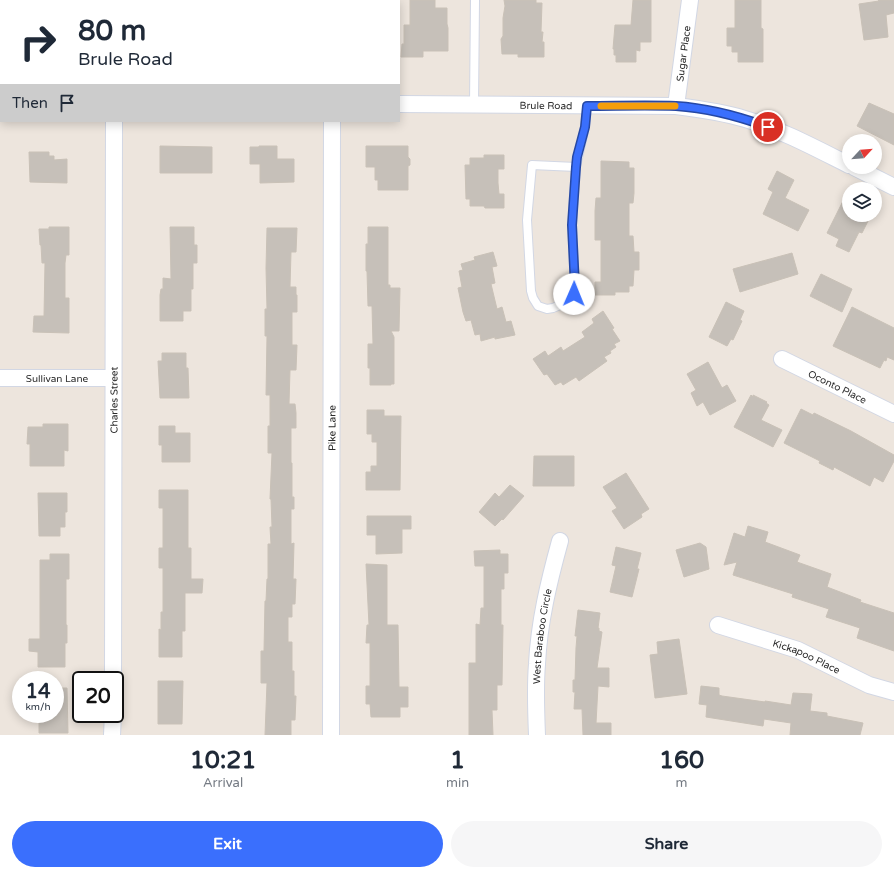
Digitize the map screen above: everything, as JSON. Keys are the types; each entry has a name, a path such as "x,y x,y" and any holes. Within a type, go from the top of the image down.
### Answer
{"street":[{"name":"Sugar Place","path":"676,106 690,0"},
{"name":"Brule Road","path":"400,104 676,106 711,111 746,119 779,131 842,162"},
{"name":"Charles Street","path":"113,671 114,122"},
{"name":"Pike Lane","path":"331,735 332,122"},
{"path":"868,174 894,187"},
{"name":"Oconto Place","path":"782,358 894,414"},
{"name":"Sullivan Lane","path":"0,378 113,378"},
{"name":"West Baraboo Circle","path":"536,735 536,664 541,622 549,581 560,540"},
{"name":"Kickapoo Place","path":"718,625 798,650 869,685 894,692"},
{"path":"112,723 112,735"}],"lane":[{"path":"474,105 475,0"},
{"path":"576,167 532,164 527,220 531,291 538,306 547,309 560,305 572,298 574,294 575,287 572,225 576,167 577,157 585,127 587,106"}],"building":[{"path":"410,0 435,0 435,8 447,8 448,51 423,51 423,57 401,57 402,44 404,44 404,25 410,25"},
{"path":"504,0 536,0 536,3 542,3 541,32 543,32 542,42 544,42 544,57 518,57 518,54 502,54 501,39 503,36"},
{"path":"633,0 651,0 651,42 640,42 640,51 636,50 636,62 616,62 616,55 614,55 613,49 615,25 631,25"},
{"path":"735,0 761,0 763,62 738,62 738,52 732,52 732,46 727,46 727,28 735,28"},
{"path":"878,0 894,0 894,13 886,15 888,37 864,40 859,4 879,1"},
{"path":"869,103 894,114 894,145 882,139 882,134 873,134 857,126"},
{"path":"160,146 212,147 212,173 160,173"},
{"path":"277,146 277,159 294,159 294,182 260,183 260,164 250,164 250,147"},
{"path":"366,146 408,146 410,165 408,166 408,190 378,190 378,180 375,180 375,167 366,167"},
{"path":"29,152 49,152 49,156 54,156 54,160 67,159 67,183 30,182"},
{"path":"484,155 504,155 504,169 498,169 498,183 499,194 504,194 504,208 470,206 470,199 466,199 465,165 470,165 470,158 484,158"},
{"path":"601,161 629,162 629,168 634,168 633,203 629,203 629,236 633,236 634,252 639,252 639,270 634,270 633,286 629,286 629,292 615,292 615,295 595,295 595,282 601,282 601,240 595,240 595,211 596,198 601,198"},
{"path":"777,171 794,180 785,198 809,210 798,231 763,214 773,192 768,189"},
{"path":"842,203 842,222 868,222 862,233 859,232 849,252 836,246 839,239 827,233"},
{"path":"49,227 69,227 69,255 66,255 65,263 65,298 69,298 69,333 33,332 34,316 44,316 45,263 42,263 39,229 49,229"},
{"path":"170,227 194,227 194,245 197,245 197,263 193,263 191,311 183,311 183,321 160,321 160,295 161,289 163,289 163,278 171,279"},
{"path":"368,227 388,227 388,285 390,285 390,288 400,288 399,331 391,331 394,337 394,384 391,385 370,385 368,344 373,344 372,306 368,306 366,271 366,244 368,244"},
{"path":"267,228 297,228 296,252 291,252 290,287 296,287 297,295 297,312 292,312 292,345 297,345 296,370 290,370 289,404 295,404 296,413 296,428 291,428 292,497 294,497 294,509 291,509 291,544 294,543 293,579 296,579 295,604 292,604 292,617 288,617 288,642 292,642 292,671 294,671 294,696 296,696 295,720 291,720 291,735 265,735 267,683 261,683 261,651 264,651 265,601 268,579 268,544 271,544 270,527 272,527 270,499 272,453 268,453 270,395 266,395 267,336 265,336 265,309 267,309"},
{"path":"493,252 497,266 492,267 495,283 491,284 497,309 502,307 506,322 511,321 515,335 495,339 495,337 481,341 480,334 475,335 471,320 466,321 463,312 458,288 462,287 459,271 463,270 461,264 475,260 474,257"},
{"path":"792,253 798,274 740,292 733,269"},
{"path":"821,274 852,289 842,312 810,296"},
{"path":"726,302 744,311 740,320 742,321 733,340 731,339 727,346 709,337"},
{"path":"852,307 894,328 894,360 887,357 886,361 884,360 880,368 833,346"},
{"path":"603,311 620,341 614,344 616,347 610,351 611,353 604,357 607,361 579,381 576,377 563,385 561,382 555,385 547,374 544,375 533,359 545,351 548,356 561,347 563,351 585,337 582,332 594,323 592,319"},
{"path":"162,353 186,353 189,398 160,398 158,361 162,361"},
{"path":"708,362 722,388 727,385 736,401 710,415 703,402 697,406 691,393 696,390 687,374"},
{"path":"751,395 767,402 766,403 769,405 761,420 782,430 773,447 734,427"},
{"path":"801,409 813,415 814,413 851,431 894,455 894,461 883,482 874,477 870,486 834,467 833,470 819,463 820,461 784,443"},
{"path":"367,410 384,410 384,416 401,416 400,490 366,490 366,472 371,472 371,466 377,466 377,442 372,442 372,434 367,434"},
{"path":"43,424 68,424 68,451 64,450 64,466 30,466 30,444 27,444 28,427 43,427"},
{"path":"159,426 175,426 175,433 190,433 190,462 162,462 162,445 159,445"},
{"path":"534,456 574,456 574,486 533,486"},
{"path":"626,473 649,509 641,514 642,517 624,529 612,511 617,508 603,487"},
{"path":"510,485 524,496 503,520 502,519 495,526 479,512 495,493 499,497"},
{"path":"159,490 188,490 188,548 191,548 191,579 203,579 202,593 185,593 185,631 182,631 182,657 159,657 159,629 161,630 161,612 163,612 163,568 159,568 159,548 163,548 163,508 159,508"},
{"path":"38,493 67,493 65,527 60,527 60,536 39,536"},
{"path":"367,516 411,516 411,529 402,529 402,553 376,554 376,535 367,535"},
{"path":"748,526 768,532 765,542 800,555 797,562 831,574 827,587 861,600 860,602 894,613 894,651 857,638 860,628 826,617 829,609 792,597 793,594 733,575 737,562 724,565 734,533 745,537"},
{"path":"700,543 706,547 709,569 684,577 676,550"},
{"path":"616,547 641,553 637,569 639,569 632,597 610,592 616,566 612,565"},
{"path":"500,550 500,554 508,554 508,573 504,573 504,589 501,589 501,625 503,625 502,685 497,685 497,710 492,710 493,735 469,735 469,663 476,663 476,624 480,625 481,608 484,608 484,566 475,566 474,551"},
{"path":"50,554 69,554 69,579 66,579 67,643 65,643 65,667 38,667 38,652 29,651 29,639 40,639 40,560 50,560"},
{"path":"366,564 387,565 387,625 398,625 399,687 408,687 408,707 400,707 400,717 371,717 370,704 366,704 366,686 370,686 370,643 366,643 367,625 369,625"},
{"path":"578,610 600,613 598,628 599,631 602,632 597,668 609,668 609,687 598,686 596,723 611,723 611,735 583,735 582,709 574,709 575,692 573,692 573,680 575,680 577,636 575,636"},
{"path":"679,639 687,694 655,698 650,655 658,654 657,642"},
{"path":"158,681 183,681 182,724 158,724"},
{"path":"701,686 719,688 719,695 722,696 791,705 793,693 812,694 810,711 827,713 827,716 863,723 860,735 790,735 791,723 764,719 763,726 706,717 707,705 699,704"},
{"path":"64,688 67,688 68,733 39,733 39,723 64,723"}],"slow traffic":[{"path":"601,106 675,106"}],"route":[{"path":"574,294 575,287 572,225 576,167 579,148 585,127 587,106 676,106 711,111 746,119 768,127"}]}
